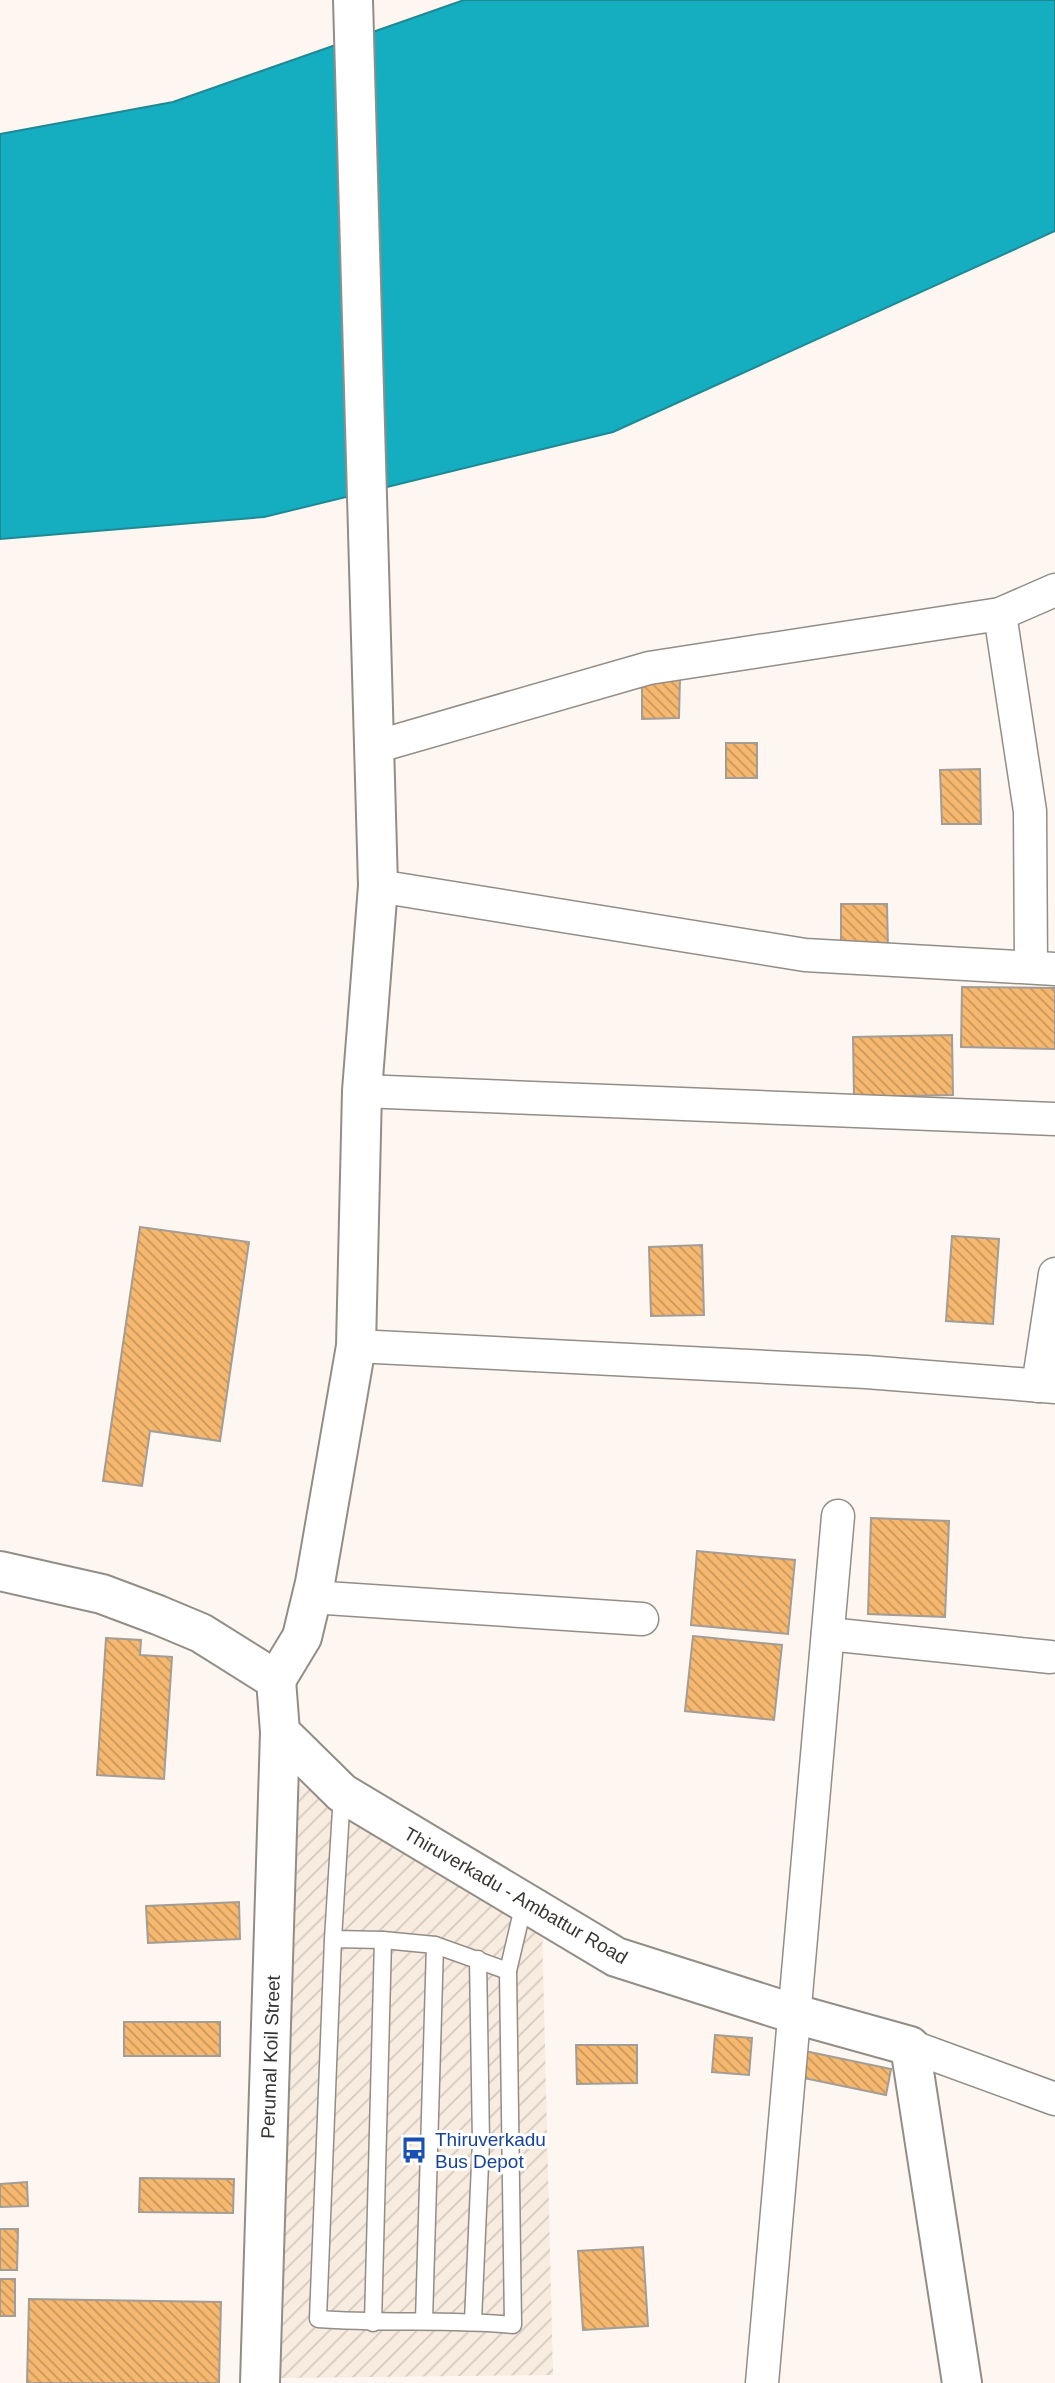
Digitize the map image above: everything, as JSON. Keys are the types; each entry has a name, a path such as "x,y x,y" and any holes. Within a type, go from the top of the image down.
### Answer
{"street":[{"path":"280,1732 276,1680 302,1637 356,1346 362,1091 379,886 353,0"},
{"path":"375,747 649,668 1000,614 1055,590"},
{"path":"379,886 805,955 1043,968 1030,811 1000,614"},
{"path":"362,1091 1055,1119"},
{"path":"356,1346 866,1372 1047,1387 1055,1274"},
{"path":"762,2383 838,1516"},
{"path":"0,1571 102,1594 158,1615 201,1633 276,1680"},
{"path":"311,1597 642,1619"},
{"path":"828,1634 1050,1657"},
{"name":"Thiruverkadu - Ambattur Road","path":"280,1732 342,1793 616,1957 795,2014 910,2046"},
{"name":"Perumal Koil Street","path":"260,2383 280,1732"},
{"path":"962,2383 910,2046 1055,2099"}],"lane":[{"path":"342,1793 333,1939 318,2319 373,2323 473,2321 513,2325 508,1971 524,1903"},
{"path":"333,1939 435,1945 508,1971"},
{"path":"373,2323 383,1940"},
{"path":"424,2321 435,1945"},
{"path":"473,2321 481,2142 478,1959"}],"shaded area":[{"name":"Thiruverkadu Bus Depot","path":"285,1776 542,1926 553,2375 279,2378"}],"water":[{"path":"464,0 1055,0 1055,231 613,432 264,517 0,539 0,134 173,102"}],"building":[{"path":"642,677 680,677 679,718 642,719"},
{"path":"726,743 757,743 757,778 726,778"},
{"path":"980,769 981,824 942,824 940,770"},
{"path":"841,904 887,904 888,949 841,949"},
{"path":"962,987 1055,988 1055,1049 961,1047"},
{"path":"952,1035 953,1095 854,1097 853,1037"},
{"path":"140,1227 249,1242 220,1441 150,1431 142,1486 103,1481"},
{"path":"952,1236 999,1239 993,1324 946,1321"},
{"path":"702,1245 704,1315 651,1316 649,1247"},
{"path":"871,1518 949,1521 945,1617 868,1614"},
{"path":"697,1551 795,1560 788,1634 691,1625"},
{"path":"693,1636 782,1645 774,1720 685,1711"},
{"path":"106,1638 141,1640 140,1655 172,1657 164,1779 97,1775"},
{"path":"239,1902 240,1939 148,1943 146,1906"},
{"path":"124,2022 220,2022 220,2056 124,2056"},
{"path":"715,2035 752,2038 749,2075 712,2072"},
{"path":"576,2045 637,2045 637,2083 577,2084"},
{"path":"800,2050 891,2069 886,2095 794,2076"},
{"path":"140,2178 234,2179 233,2213 139,2212"},
{"path":"27,2182 28,2206 0,2207 0,2184"},
{"path":"0,2229 18,2229 17,2270 0,2270"},
{"path":"643,2247 648,2326 583,2330 578,2251"},
{"path":"0,2279 15,2279 15,2316 0,2316"},
{"path":"29,2299 221,2302 219,2383 27,2383"}],"place":[{"name":"Thiruverkadu Bus Depot","path":"414,2150"}]}
